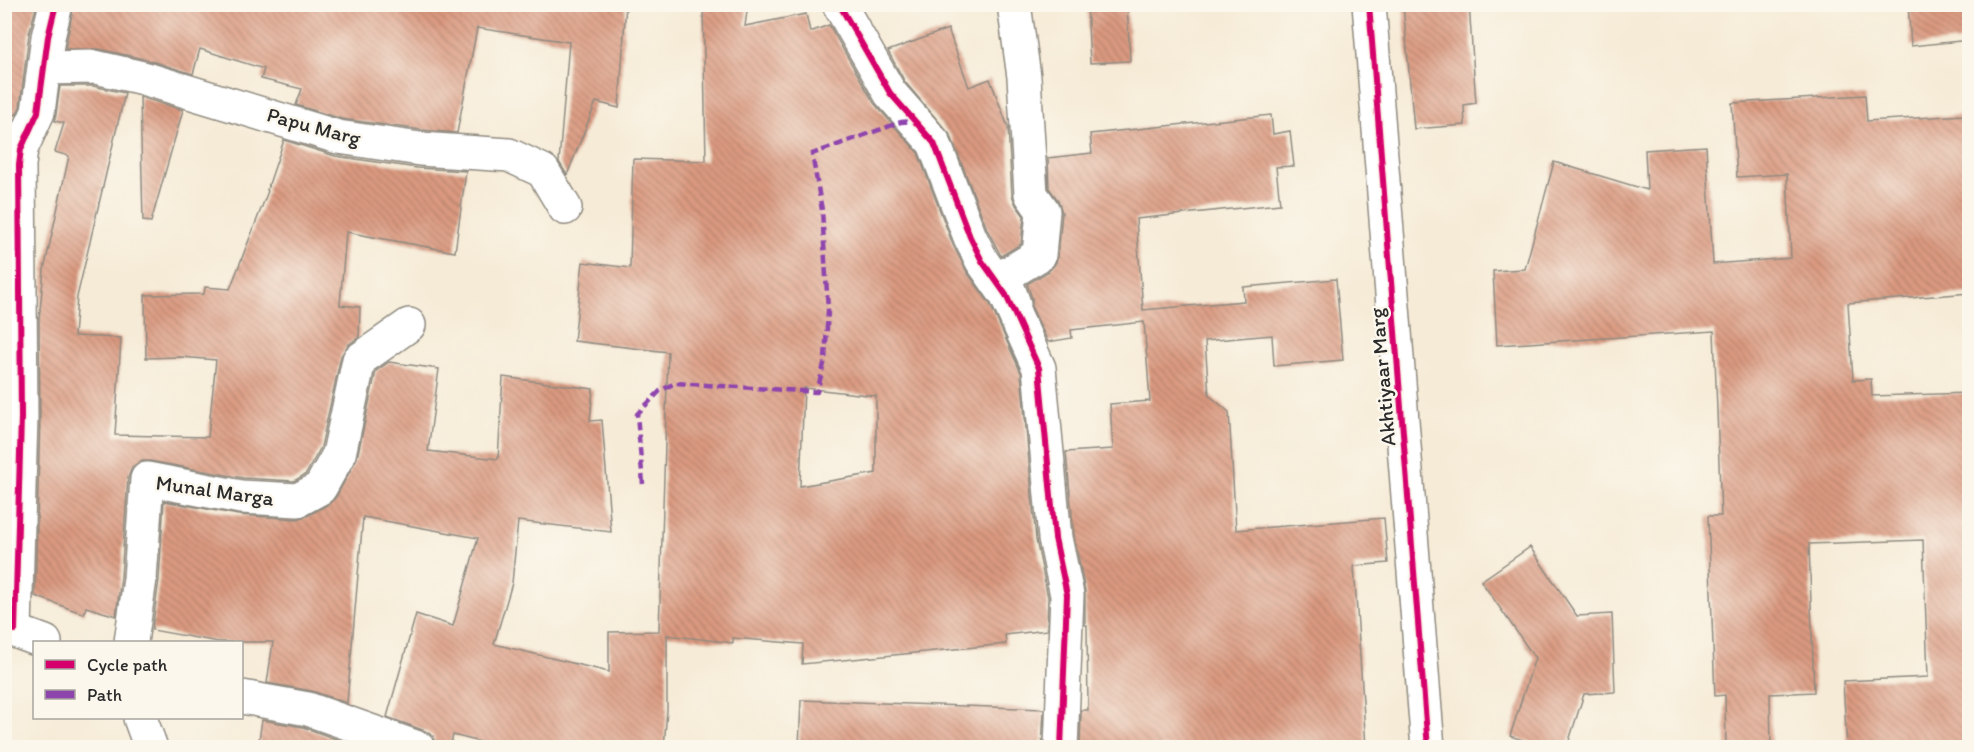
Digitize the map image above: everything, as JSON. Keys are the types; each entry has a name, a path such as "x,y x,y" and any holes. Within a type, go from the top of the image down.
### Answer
{"street":[{"path":"42,641 10,628 21,417 19,165 21,149 38,112 48,37 56,4"},
{"path":"839,4 890,93 934,143 970,237 982,261 1006,295 1039,368 1055,538 1067,595 1061,747"},
{"path":"1014,4 1024,77 1031,194 1043,211 1039,255 1004,276 1025,335"},
{"name":"Akhtiyaar Marg","path":"1369,4 1428,747"},
{"name":"Papu Marg","path":"45,68 95,67 143,78 338,136 420,149 509,155 543,171 565,208"},
{"name":"Munal Marga","path":"131,641 140,579 147,479 241,497 298,500 320,488 339,454 359,360 409,326"},
{"path":"243,697 308,709 418,747"},
{"path":"141,719 151,747"}],"building":[{"path":"4,4 37,4 29,34 20,107 16,115 4,113"},
{"path":"74,4 626,4 619,108 596,102 567,175 559,162 569,42 477,28 457,133 342,119 296,105 302,89 261,79 264,69 200,49 193,74 148,60 99,49 65,49"},
{"path":"703,4 748,4 745,26 806,14 810,32 829,25 874,103 918,153 953,245 967,272 990,304 1021,373 1036,540 1048,597 1047,630 1005,635 1006,644 802,664 803,644 733,638 733,643 667,635 667,710 664,747 499,747 453,735 450,747 436,747 433,736 425,731 387,717 416,614 453,626 478,538 363,517 347,703 312,691 267,683 273,642 213,641 152,630 159,580 164,501 238,515 297,519 329,504 336,497 357,458 376,371 389,362 439,369 428,451 498,459 503,377 593,389 590,421 602,420 611,532 518,521 512,583 494,644 609,672 609,632 659,631 668,352 574,341 583,262 630,268 633,159 706,161","holes":["804,388 876,396 876,473 800,486"]},
{"path":"1087,4 1127,4 1130,61 1090,63"},
{"path":"1403,4 1469,4 1476,103 1464,105 1465,125 1414,129"},
{"path":"1908,4 1970,4 1970,40 1911,46"},
{"path":"948,29 969,87 990,79 1008,127 1012,195 1024,216 1021,244 1001,256 987,229 951,136 905,82 888,51"},
{"path":"60,86 93,86 125,93 77,297 74,336 121,338 115,435 208,437 216,360 181,357 146,358 145,295 204,294 205,287 230,289 268,191 284,140 335,156 417,168 466,171 455,252 346,232 340,305 360,307 359,337 348,345 341,356 321,447 306,474 294,481 243,478 150,461 141,461 132,467 128,478 116,616 86,607 84,614 35,596 40,418 39,320 44,270 69,156 55,152 64,123 55,121"},
{"path":"1865,95 1867,121 1965,115 1970,195 1970,293 1848,303 1853,380 1871,379 1872,396 1970,393 1970,747 1847,747 1843,681 1928,677 1923,540 1809,544 1814,692 1770,694 1771,747 1726,747 1725,695 1715,696 1708,516 1721,516 1714,331 1497,345 1493,271 1525,269 1554,162 1647,190 1645,150 1706,146 1713,264 1791,258 1787,174 1737,177 1732,103"},
{"path":"140,97 183,110 151,222 143,221"},
{"path":"1271,115 1273,134 1290,131 1294,166 1276,167 1280,204 1136,219 1143,310 1244,301 1243,287 1336,279 1343,360 1274,366 1272,335 1205,341 1209,395 1229,412 1236,530 1384,518 1388,563 1354,566 1366,747 1080,747 1081,710 1088,710 1087,625 1085,625 1085,591 1074,535 1066,452 1113,449 1110,404 1150,401 1144,322 1071,330 1072,338 1048,342 1032,308 1032,298 1027,284 1049,271 1058,257 1062,212 1058,200 1049,188 1048,158 1092,153 1090,134"},
{"path":"1530,547 1577,616 1612,614 1615,692 1584,694 1567,747 1545,747 1510,736 1535,658 1481,581"},
{"path":"801,700 1044,709 1042,747 799,747"},
{"path":"262,720 303,727 344,742 343,747 258,747"}],"marked path":[{"path":"643,484 637,414 660,391 675,383 817,392 825,360 828,310 822,210 812,154 901,122 914,121"}],"cycle path":[{"path":"15,630 21,417 19,165 21,149 38,112 48,37 56,4"},
{"path":"839,4 890,93 934,143 970,237 982,261 1006,295 1039,368 1055,538 1067,595 1061,748"},
{"path":"1369,4 1428,748"}]}
